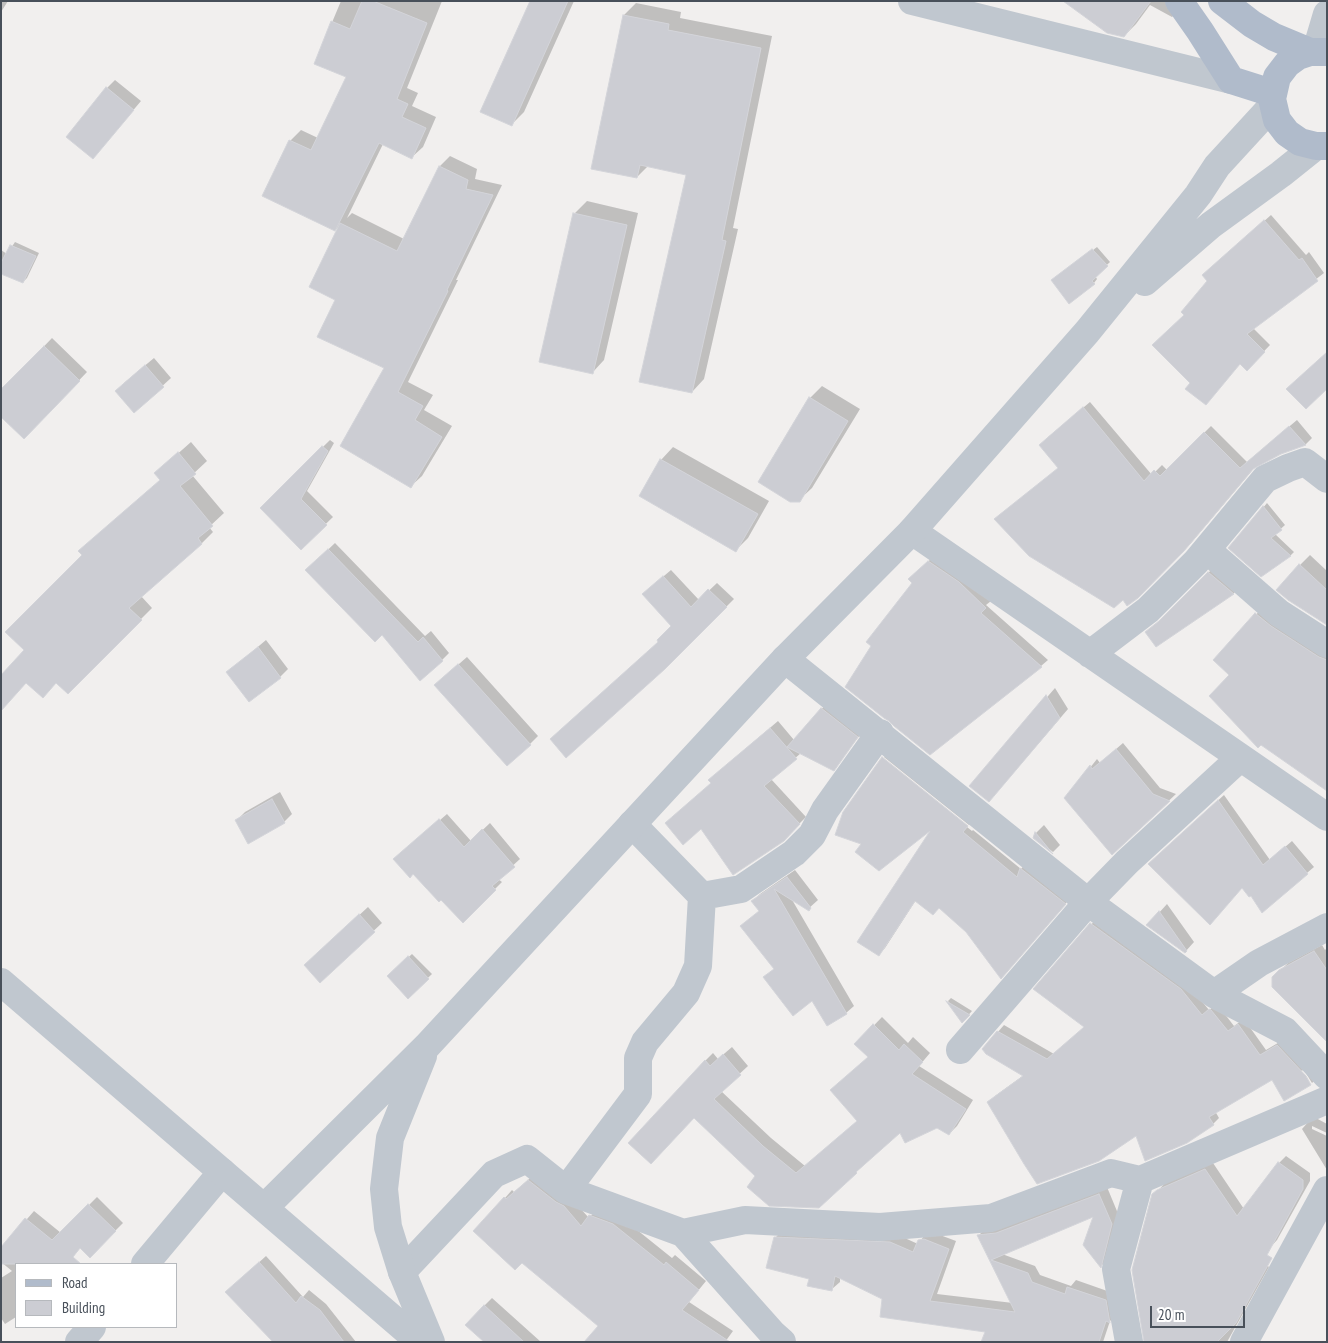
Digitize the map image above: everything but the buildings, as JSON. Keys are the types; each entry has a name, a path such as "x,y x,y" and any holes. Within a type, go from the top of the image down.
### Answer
{"main road":[{"path":"1179,1 1232,80 1272,99"},
{"path":"1222,1 1252,24 1274,37 1318,52"},
{"path":"1318,52 1298,56 1287,64 1277,77 1272,99 1277,120 1287,133 1300,142 1321,146"}],"street":[{"path":"912,1 1232,80"},
{"path":"1318,52 1327,14"},
{"path":"264,1208 427,1046 785,659 912,531 1087,332 1198,195 1217,166 1272,99"},
{"path":"1087,332 1211,225 1321,146"},
{"path":"1090,654 1148,610 1207,550 1265,479 1306,462 1327,479"},
{"path":"912,531 1327,818"},
{"path":"1207,550 1279,613 1327,644"},
{"path":"785,659 880,733 1088,902 1214,994 1284,1031 1327,1076"},
{"path":"702,896 742,889 794,853 812,835 825,810 880,733"},
{"path":"960,1050 1088,902 1127,862 1240,758"},
{"path":"566,1190 638,1094 638,1058 645,1042 686,992 698,966 702,896 632,824"},
{"path":"1214,994 1259,963 1327,927"},
{"path":"1,982 420,1342"},
{"path":"427,1046 390,1138 384,1189 388,1227 402,1272 431,1342"},
{"path":"683,1234 745,1220 880,1227 991,1218 1111,1173 1140,1180 1327,1100"},
{"path":"402,1272 494,1174 527,1159 566,1190 683,1234 782,1342"},
{"path":"146,1263 222,1172"},
{"path":"1129,1342 1116,1269 1140,1180"},
{"path":"1244,1342 1327,1190"},
{"path":"79,1342 91,1328"}]}
